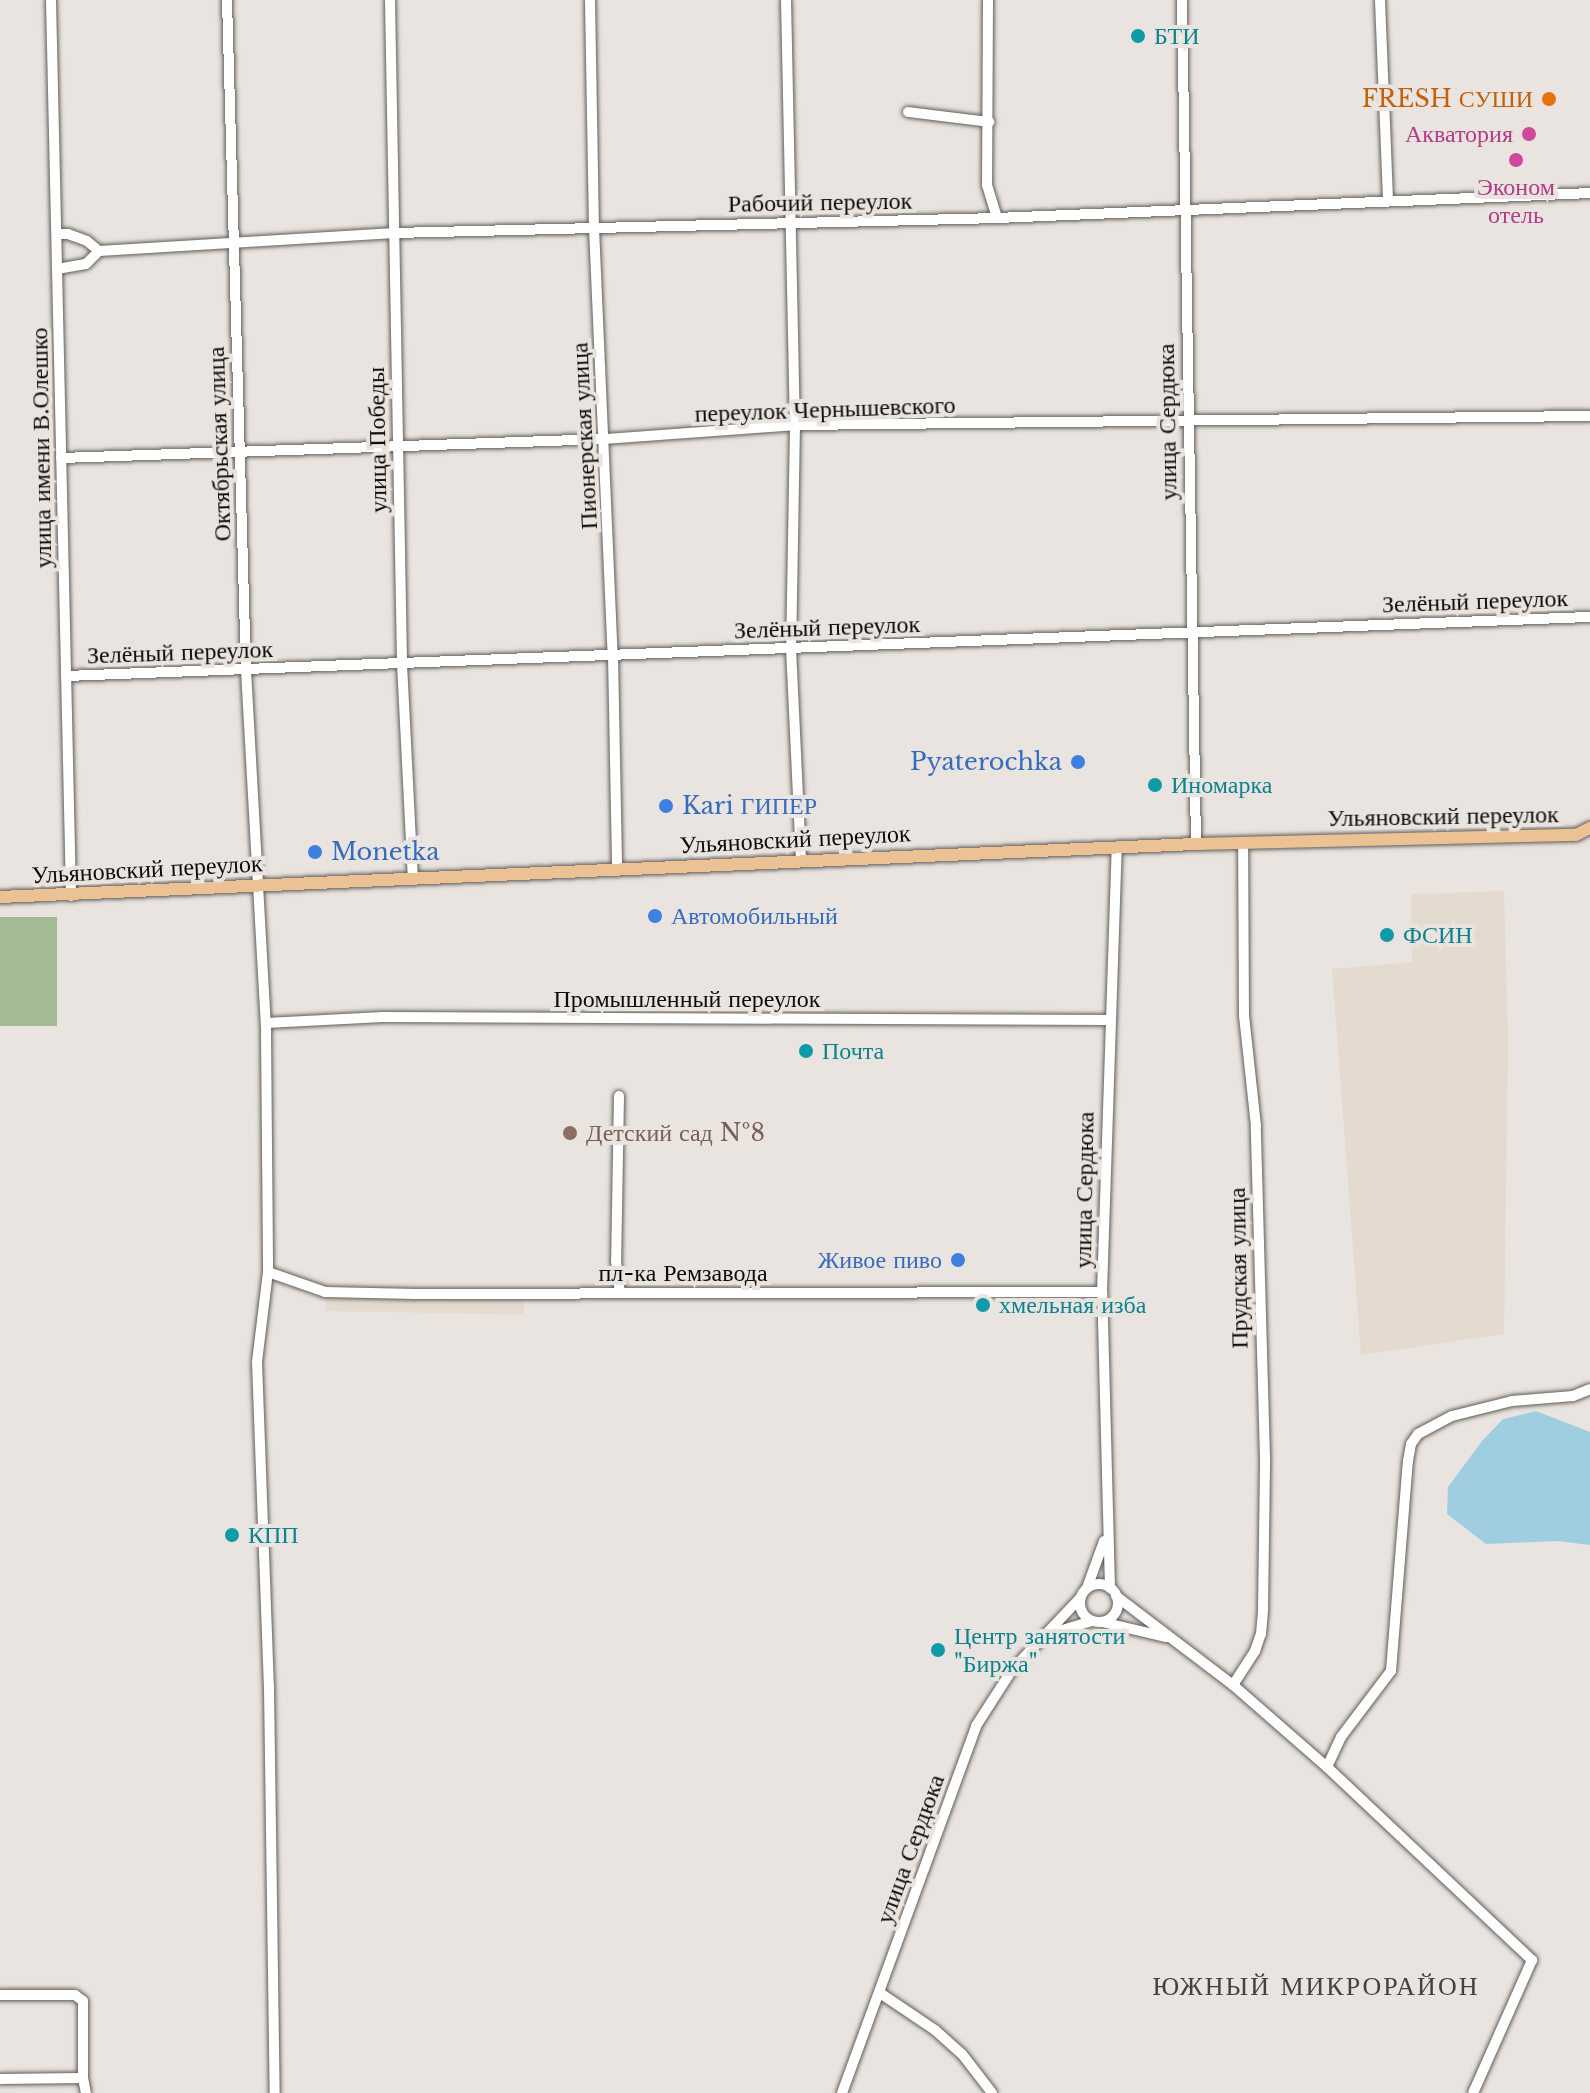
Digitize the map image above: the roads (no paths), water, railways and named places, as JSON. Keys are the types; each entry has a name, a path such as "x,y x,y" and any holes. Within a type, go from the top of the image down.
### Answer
{"main road":[{"name":"Ульяновский переулок","path":"0,897 1117,847 1576,835 1590,828"}],"street":[{"name":"улица имени В.Олешко","path":"51,0 71,896"},
{"name":"Октябрьская улица","path":"227,0 246,670 266,1023 268,1272 257,1362 269,1687 275,2093"},
{"name":"улица Победы","path":"390,0 402,664 413,879"},
{"name":"Пионерская улица","path":"590,0 594,228 613,655 617,870"},
{"path":"786,0 795,425 791,648 801,860"},
{"path":"988,0 987,185 997,218"},
{"name":"улица Сердюка","path":"1182,0 1186,423 1196,844"},
{"path":"1380,0 1388,200"},
{"path":"908,112 989,122"},
{"name":"Рабочий переулок","path":"57,234 68,234 87,241 99,251 394,233 1184,212 1388,200 1590,193"},
{"path":"57,269 86,264 99,251"},
{"name":"переулок Чернышевского","path":"61,458 605,439 795,425 1186,423 1590,416"},
{"name":"Зелёный переулок","path":"66,676 1590,617"},
{"path":"1576,835 1590,836"},
{"name":"Прудская улица","path":"1233,1685 1261,1634 1265,1458 1256,1126 1244,1015 1243,843"},
{"name":"улица Сердюка","path":"1113,1592 1106,1534 1102,1292 1108,1020 1117,847"},
{"name":"Промышленный переулок","path":"266,1023 383,1017 1108,1020"},
{"path":"619,1096 616,1261 620,1292"},
{"name":"пл-ка Ремзавода","path":"268,1272 325,1292 1102,1292"},
{"path":"1327,1767 1341,1737 1391,1671 1411,1444 1418,1434 1452,1416 1497,1405 1573,1396 1590,1389"},
{"path":"1106,1534 1084,1593 1083,1614 1097,1621 1172,1638"},
{"path":"1084,1593 1098,1584 1113,1592 1233,1685 1327,1767 1532,1960 1473,2093"},
{"path":"1044,1635 1097,1621 1115,1612 1113,1592"},
{"name":"улица Сердюка","path":"842,2093 976,1726 1012,1670 1084,1593"},
{"path":"880,1993 935,2030 962,2054 992,2093"},
{"path":"0,1995 75,1995 83,2001 83,2078 86,2093"},
{"path":"0,2079 83,2078"}],"water":[{"path":"1536,1411 1590,1432 1590,1545 1557,1541 1486,1544 1447,1514 1448,1487 1482,1441 1503,1419"}],"place":[{"name":"БТИ","path":"1138,36"},
{"name":"FRESH СУШИ","path":"1549,99"},
{"name":"Акватория","path":"1529,134"},
{"name":"Эконом отель","path":"1516,160"},
{"name":"Pyaterochka","path":"1078,762"},
{"name":"Иномарка","path":"1155,785"},
{"name":"Kari ГИПЕР","path":"666,806"},
{"name":"Monetka","path":"315,852"},
{"name":"Автомобильный","path":"655,916"},
{"name":"ФСИН","path":"1387,935"},
{"name":"Почта","path":"806,1051"},
{"name":"Детский сад №8","path":"570,1133"},
{"name":"Живое пиво","path":"958,1260"},
{"name":"хмельная изба","path":"983,1305"},
{"name":"КПП","path":"232,1535"},
{"name":"Центр занятости \"Биржа\"","path":"938,1650"}],"district":[{"name":"ЮЖНЫЙ МИКРОРАЙОН","path":"1316,1987"}]}
